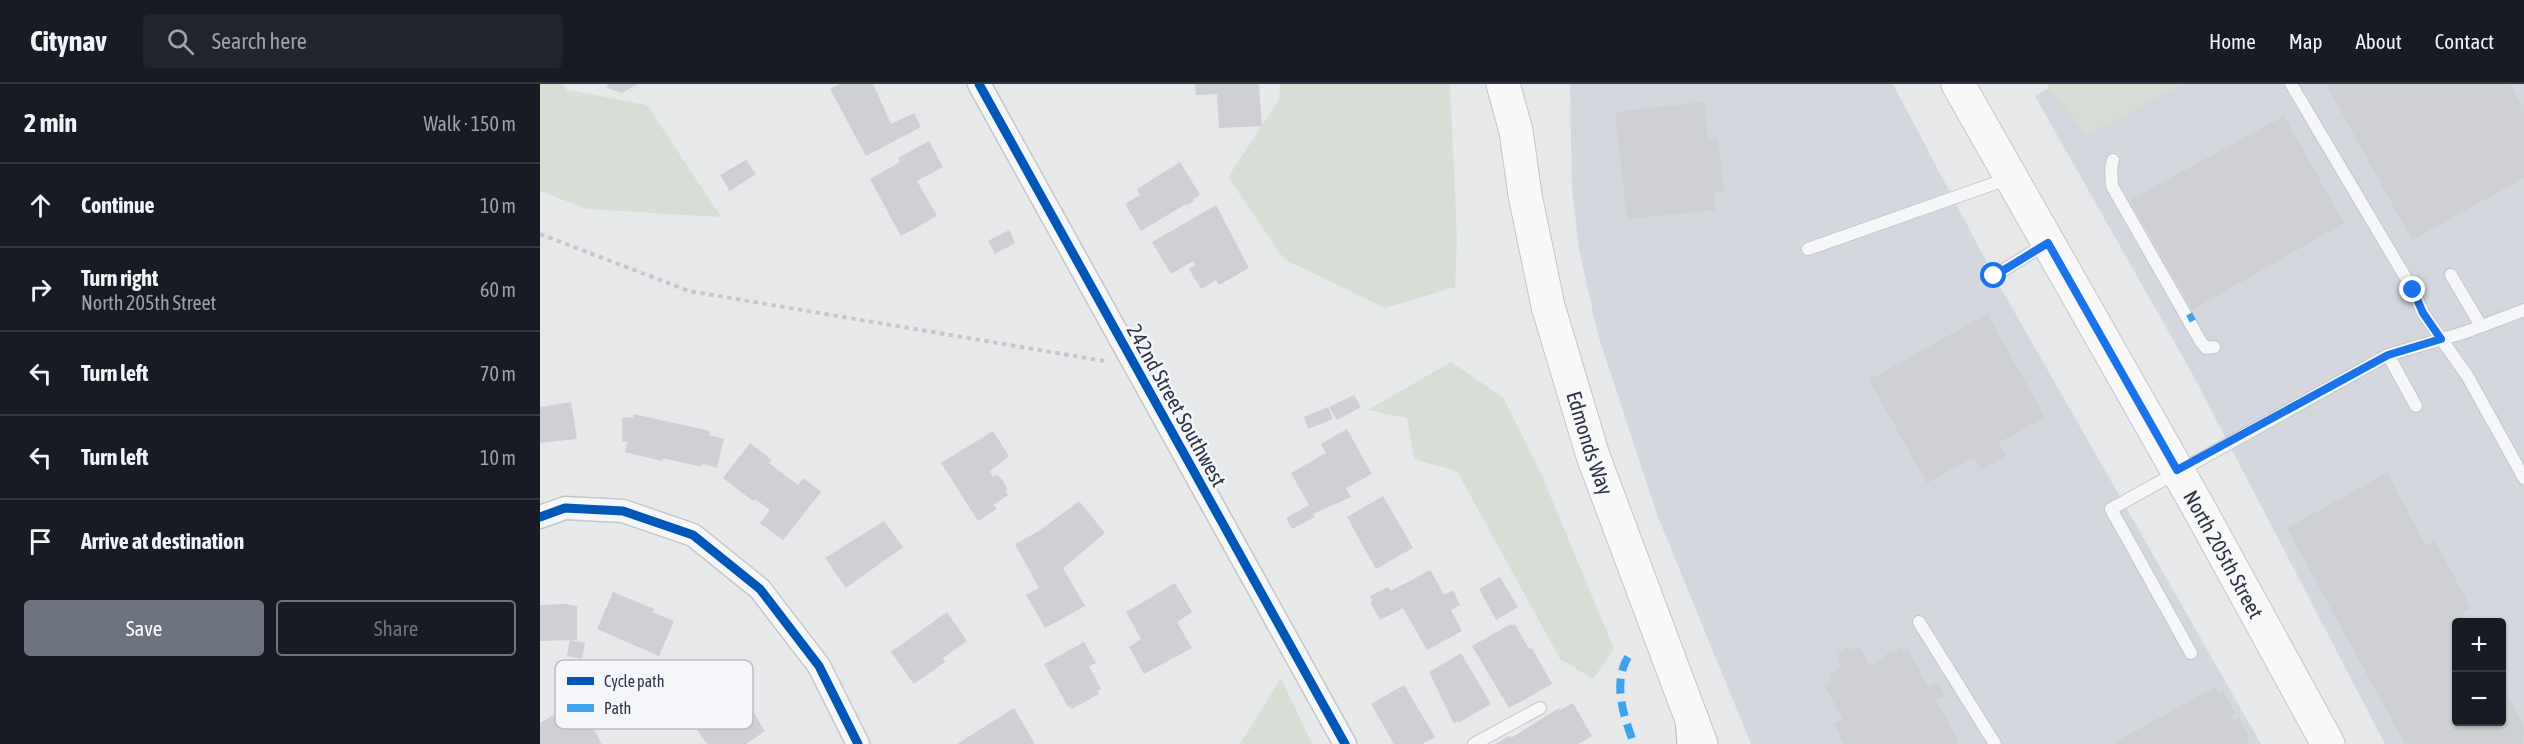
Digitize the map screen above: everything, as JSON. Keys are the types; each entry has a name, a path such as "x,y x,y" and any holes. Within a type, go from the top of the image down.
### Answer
{"main road":[{"name":"Edmonds Way","path":"1503,84 1516,131 1525,195 1548,306 1593,456 1696,736"},
{"name":"Edmonds Way","path":"1516,131 1520,84"},
{"name":"North 205th Street","path":"1958,84 2177,470 2328,744"}],"street":[{"name":"242nd Street Southwest","path":"979,84 1345,744"},
{"path":"540,518 565,508 623,512 693,535 760,589 819,666 858,744"}],"lane":[{"path":"2291,84 2413,290 2423,313 2468,377 2524,478"},
{"path":"2113,160 2112,186 2201,342 2206,348 2214,347"},
{"path":"1808,249 2011,178"},
{"path":"1994,276 2048,243"},
{"path":"2451,275 2481,326"},
{"path":"2191,653 2111,508 2388,355 2524,310"},
{"path":"2388,355 2416,406"},
{"path":"1919,622 1995,744"},
{"path":"1474,744 1540,708"}],"path":[{"path":"540,234 689,291 1134,366"}],"shaded area":[{"path":"540,84 563,84 567,90 647,105 721,217 587,209 540,191"},
{"path":"1280,84 1450,84 1457,239 1455,287 1385,308 1284,259 1228,177 1279,100"},
{"path":"1570,84 1893,84 1994,276 2261,744 1751,744 1658,517 1598,335 1579,249 1572,189"},
{"path":"2046,84 2183,84 2087,136"},
{"path":"2056,84 2524,84 2524,744 2385,744 2193,375 2035,96"},
{"path":"1451,362 1503,397 1543,478 1614,649 1593,679 1560,659 1457,471 1414,459 1407,418 1368,410"},
{"path":"1281,678 1312,744 1240,744"}],"building":[{"path":"608,84 638,84 622,93 607,88"},
{"path":"840,84 873,84 891,124 914,113 921,127 866,156 830,89"},
{"path":"1195,84 1259,84 1262,126 1219,128 1217,94 1196,95"},
{"path":"2326,84 2510,84 2524,109 2524,178 2412,240"},
{"path":"1704,102 1708,140 1718,139 1724,192 1714,193 1715,210 1627,219 1615,112"},
{"path":"2284,116 2344,223 2192,310 2130,200"},
{"path":"929,141 943,167 917,181 937,216 901,236 870,179 900,162 898,158"},
{"path":"746,160 756,174 730,191 720,175"},
{"path":"1180,162 1200,195 1193,199 1194,201 1141,231 1125,204 1140,195 1137,189"},
{"path":"1216,205 1249,268 1219,285 1216,280 1201,289 1189,269 1195,265 1193,261 1171,274 1152,242"},
{"path":"1009,230 1015,243 995,254 988,241"},
{"path":"1987,314 2045,417 1998,443 2006,456 1981,470 1974,457 1927,483 1869,380"},
{"path":"1354,395 1361,407 1337,420 1329,407"},
{"path":"571,402 577,439 540,443 540,407"},
{"path":"1328,407 1333,419 1308,429 1304,417"},
{"path":"634,414 710,431 709,435 724,439 717,468 663,458 662,461 625,452 628,441 622,442 622,417 633,418"},
{"path":"1347,429 1372,474 1346,488 1351,497 1313,514 1315,517 1292,529 1286,518 1309,505 1291,473 1326,453 1321,444"},
{"path":"993,431 1009,456 990,471 993,477 996,475 1002,479 1008,495 993,505 997,509 978,521 941,463"},
{"path":"750,443 772,460 769,463 798,485 803,478 821,492 783,540 760,523 770,510 755,499 753,501 723,478"},
{"path":"2387,473 2426,546 2435,541 2471,608 2462,612 2465,618 2452,618 2452,726 2506,726 2506,692 2524,726 2523,744 2405,744 2287,528"},
{"path":"1383,496 1413,548 1376,569 1347,517"},
{"path":"1079,501 1105,533 1063,568 1085,606 1045,628 1026,595 1039,588 1015,544 1039,531"},
{"path":"884,521 903,547 846,588 825,558"},
{"path":"1430,570 1444,595 1453,590 1460,605 1451,610 1462,631 1427,650 1403,608 1380,620 1370,602 1373,601 1370,596 1388,587 1391,591"},
{"path":"1500,577 1518,607 1496,620 1479,589"},
{"path":"1175,583 1192,612 1177,622 1192,648 1144,674 1129,647 1141,639 1126,612"},
{"path":"613,592 654,609 652,612 674,621 659,656 597,629"},
{"path":"540,605 577,606 577,640 540,641"},
{"path":"947,612 967,641 943,658 945,662 914,684 891,652"},
{"path":"1511,624 1512,626 1515,624 1529,649 1532,648 1552,684 1509,708 1472,646"},
{"path":"570,640 585,643 582,659 567,656"},
{"path":"1084,642 1096,663 1089,666 1101,689 1097,691 1099,694 1072,709 1068,707 1044,664"},
{"path":"1850,646 1852,651 1860,647 1870,666 1890,652 1891,654 1901,648 1903,653 1908,650 1928,687 1938,682 1945,695 1936,700 1959,742 1955,744 1844,744 1834,724 1843,719 1824,685 1833,681 1829,674 1842,667 1837,658 1840,656 1838,652"},
{"path":"1461,653 1491,704 1454,724 1429,672"},
{"path":"1404,685 1435,737 1422,744 1394,744 1371,704"},
{"path":"2215,687 2219,694 2223,692 2235,713 2231,715 2234,721 2239,718 2249,738 2246,740 2248,744 2112,744"},
{"path":"1573,703 1592,736 1578,744 1495,744 1509,736 1511,738 1559,708 1560,710"},
{"path":"1014,708 1035,744 957,744"},
{"path":"753,712 765,731 746,744 707,744 697,730 753,729"},
{"path":"555,714 555,729 594,729 602,744 540,744 540,723"}],"marked path":[{"path":"2188,319 2194,316"},
{"path":"1628,657 1623,667 1620,689 1623,711 1634,744"}],"cycle path":[{"path":"979,84 1345,744"},
{"path":"540,517 565,508 623,511 693,535 760,589 819,666 858,744"}],"route":[{"path":"1994,276 2048,243 2177,470 2388,355 2441,339 2423,313 2413,290"}]}
